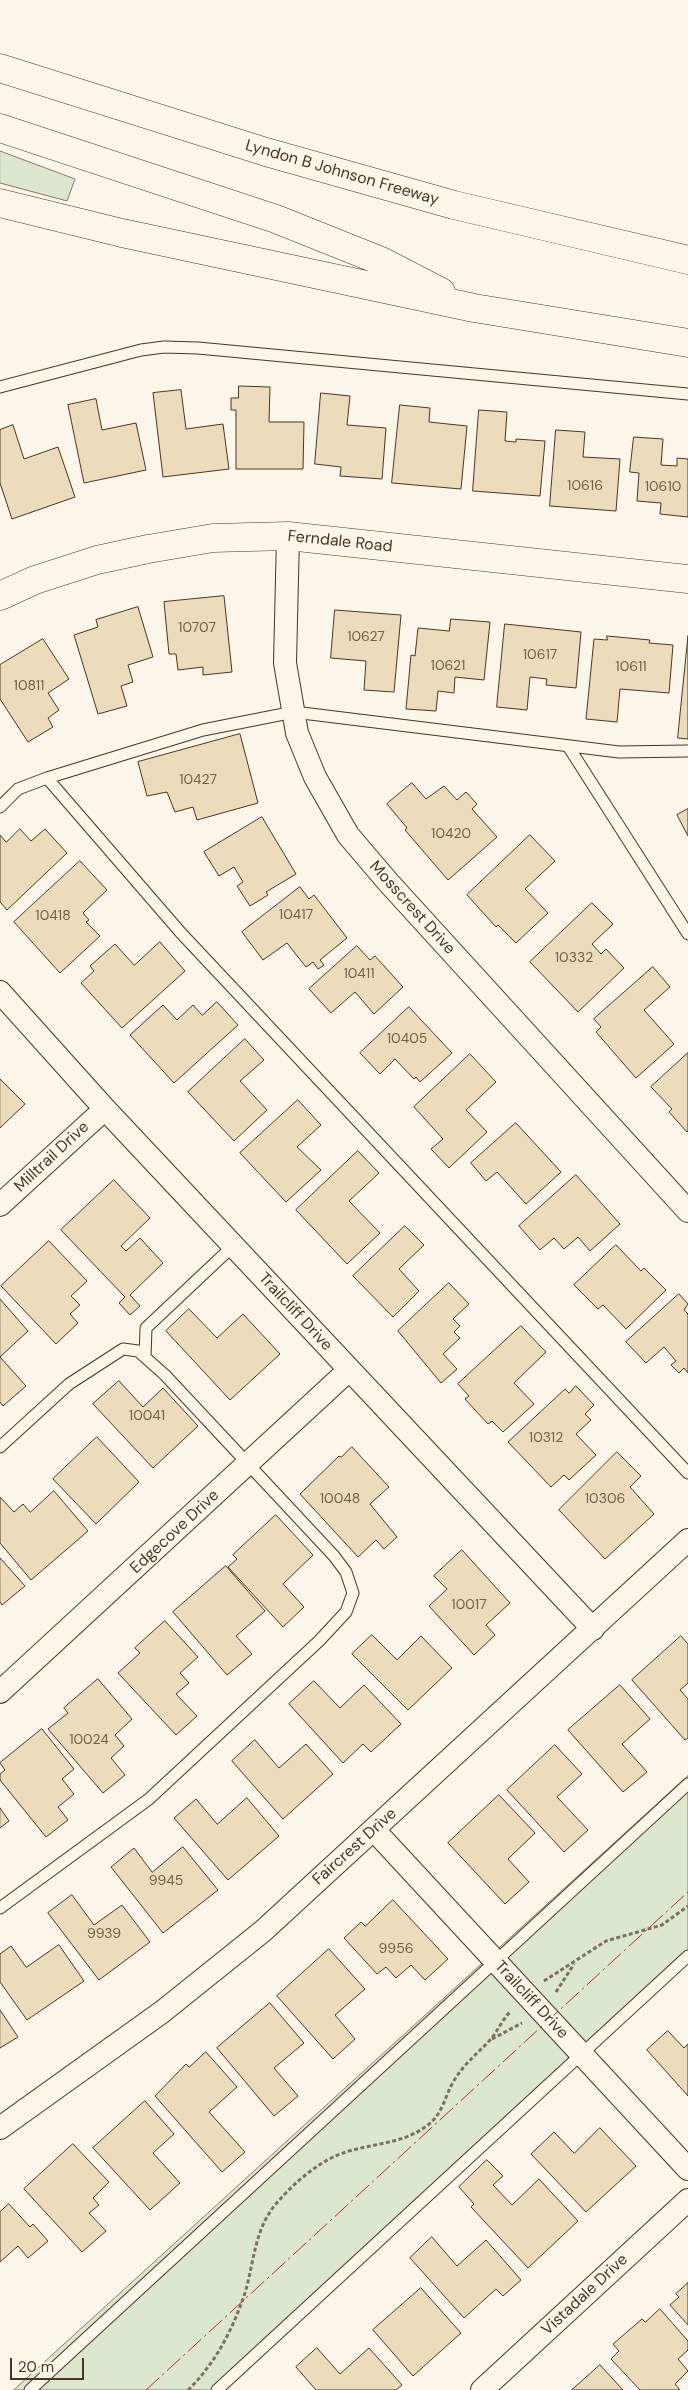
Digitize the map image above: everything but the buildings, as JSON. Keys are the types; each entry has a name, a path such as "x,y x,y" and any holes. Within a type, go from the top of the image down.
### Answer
{"main road":[{"name":"Lyndon B Johnson Freeway","path":"0,68 266,152 454,205 688,260"},
{"path":"0,128 276,219 381,261 474,308"},
{"path":"0,203 122,233 474,308 688,343"},
{"name":"Ferndale Road","path":"0,596 35,580 97,560 148,549 213,538 288,536 688,579"}],"street":[{"name":"Mosscrest Drive","path":"288,536 285,663 297,733 315,777 348,835 388,882 688,1211"},
{"name":"Trailcliff Drive","path":"0,992 232,1246 593,1629"},
{"name":"Milltrail Drive","path":"0,1205 105,1109"},
{"name":"Edgecove Drive","path":"0,1692 349,1370"},
{"name":"Faircrest Drive","path":"0,2128 177,1999 263,1931 688,1540"},
{"name":"Trailcliff Drive","path":"374,1830 688,2168"},
{"name":"Vistadale Drive","path":"482,2390 688,2200"}],"lane":[{"path":"0,387 141,350 164,346 688,394"},
{"path":"0,807 18,789 47,778 203,730 294,712 619,752 688,751"},
{"path":"568,746 688,934"},
{"path":"47,778 181,933 688,1473"},
{"path":"145,1357 146,1328 232,1246"},
{"path":"0,1447 69,1384 123,1349 138,1351 165,1375 334,1556 346,1572 353,1593 346,1612 319,1641 149,1799 0,1908"},
{"path":"30,2390 688,1784"},
{"path":"217,2390 688,1956"}],"path":[{"path":"575,1963 591,1949 606,1941 662,1925 688,1906"},
{"path":"188,2390 210,2364 231,2331 245,2292 261,2228 276,2205 304,2177 340,2154 392,2142 415,2133 428,2125 439,2114 454,2081 467,2062 490,2039"}],"green space":[{"path":"0,151 75,179 67,201 0,183"},
{"path":"688,1776 688,1954 217,2390 14,2390"}],"power":[{"path":"146,2390 688,1892"}]}
